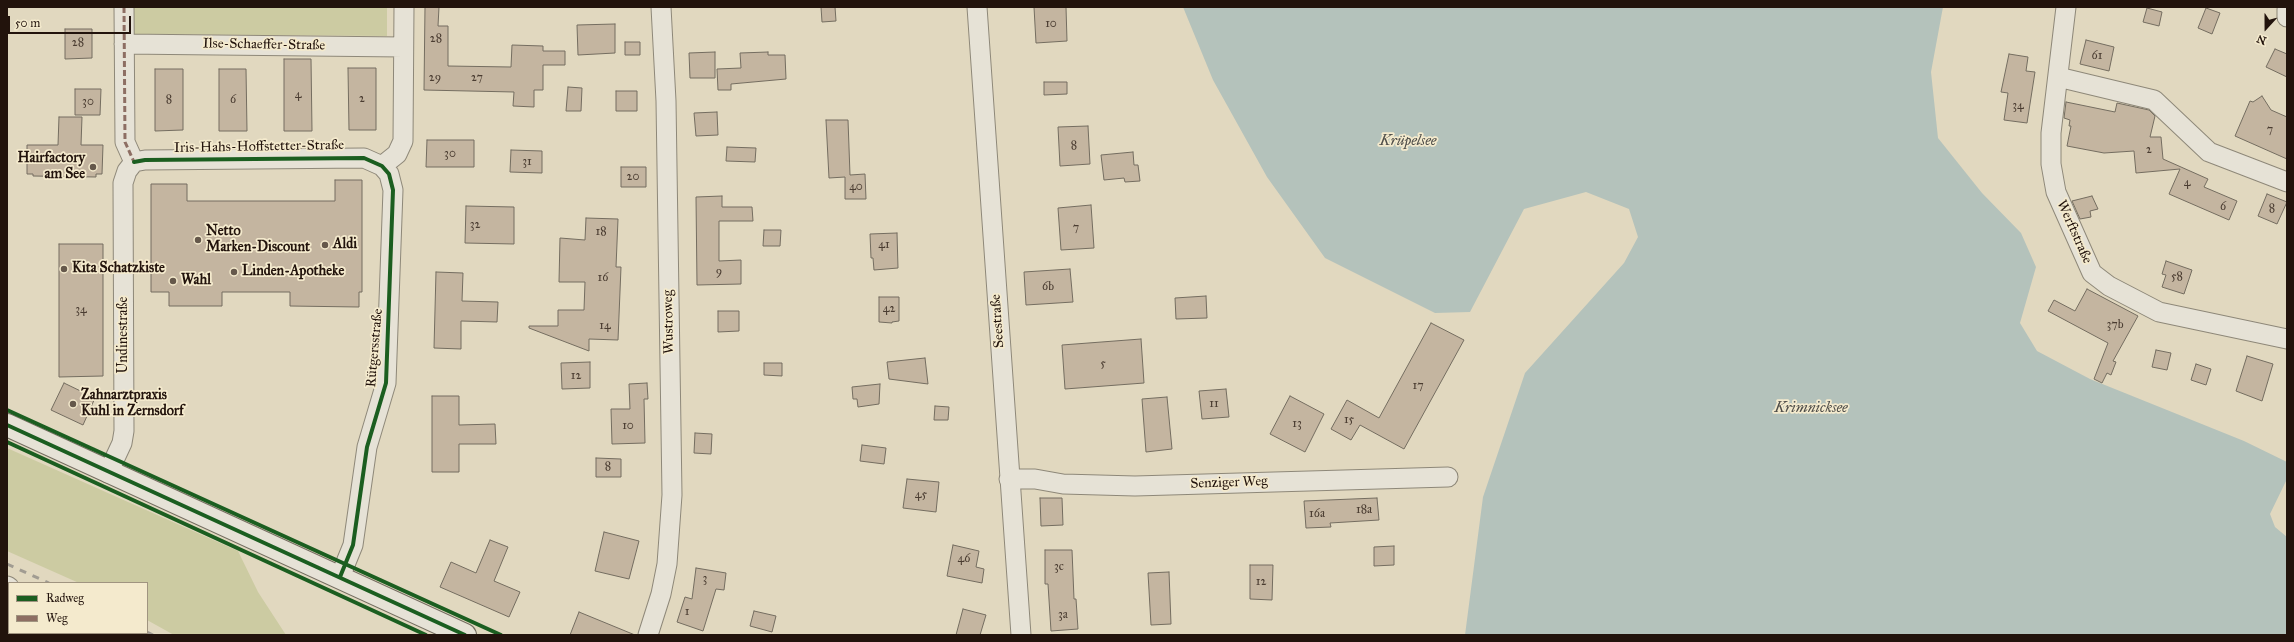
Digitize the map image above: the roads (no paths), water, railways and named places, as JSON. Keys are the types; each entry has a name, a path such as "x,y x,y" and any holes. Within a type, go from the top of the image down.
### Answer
{"street":[{"path":"124,7 125,142 134,162"},
{"path":"382,166 397,154 403,141 404,7"},
{"name":"Wustroweg","path":"648,635 659,600 667,564 672,494 666,101 661,7"},
{"name":"Seestraße","path":"977,7 1021,635"},
{"name":"Werftstraße","path":"2066,7 2051,132 2051,164 2056,192 2092,272 2109,286 2159,312 2224,327 2287,339"},
{"path":"2287,9 2287,17"},
{"name":"Ilse-Schaeffer-Straße","path":"124,44 404,47"},
{"path":"2058,77 2154,100 2209,152 2287,182"},
{"name":"Iris-Hahs-Hoffstetter-Straße","path":"134,162 145,160 364,158 382,166"},
{"name":"Undinestraße","path":"108,472 122,443 124,431 123,183 127,171 134,162"},
{"name":"Rütgersstraße","path":"340,577 353,545 367,447 386,383 393,190 389,174 382,166"},
{"path":"7,425 465,635"},
{"name":"Senziger Weg","path":"1009,478 1034,479 1063,484 1135,486 1448,477"}],"water":[{"name":"Krimnicksee","path":"1183,7 1943,7 1931,72 1938,138 1982,193 2021,233 2036,267 2020,323 2037,351 2090,379 2244,441 2287,462 2287,479 2270,514 2275,527 2287,537 2287,635 1465,635 1483,497 1525,373 1624,263 1638,237 1629,209 1586,192 1524,209 1470,312 1435,313 1325,258 1267,177 1213,80"}],"railway":[{"path":"7,564 47,582"},
{"path":"148,632 153,635"}],"place":[{"name":"Hairfactory am See","path":"93,167"},
{"name":"Netto Marken-Discount","path":"198,240"},
{"name":"Aldi","path":"325,245"},
{"name":"Kita Schatzkiste","path":"64,269"},
{"name":"Linden-Apotheke","path":"234,272"},
{"name":"Wahl","path":"173,281"},
{"name":"Zahnarztpraxis Kuhl in Zernsdorf","path":"73,404"}],"water label":[{"name":"Krüpelsee","path":"1408,141"}]}
